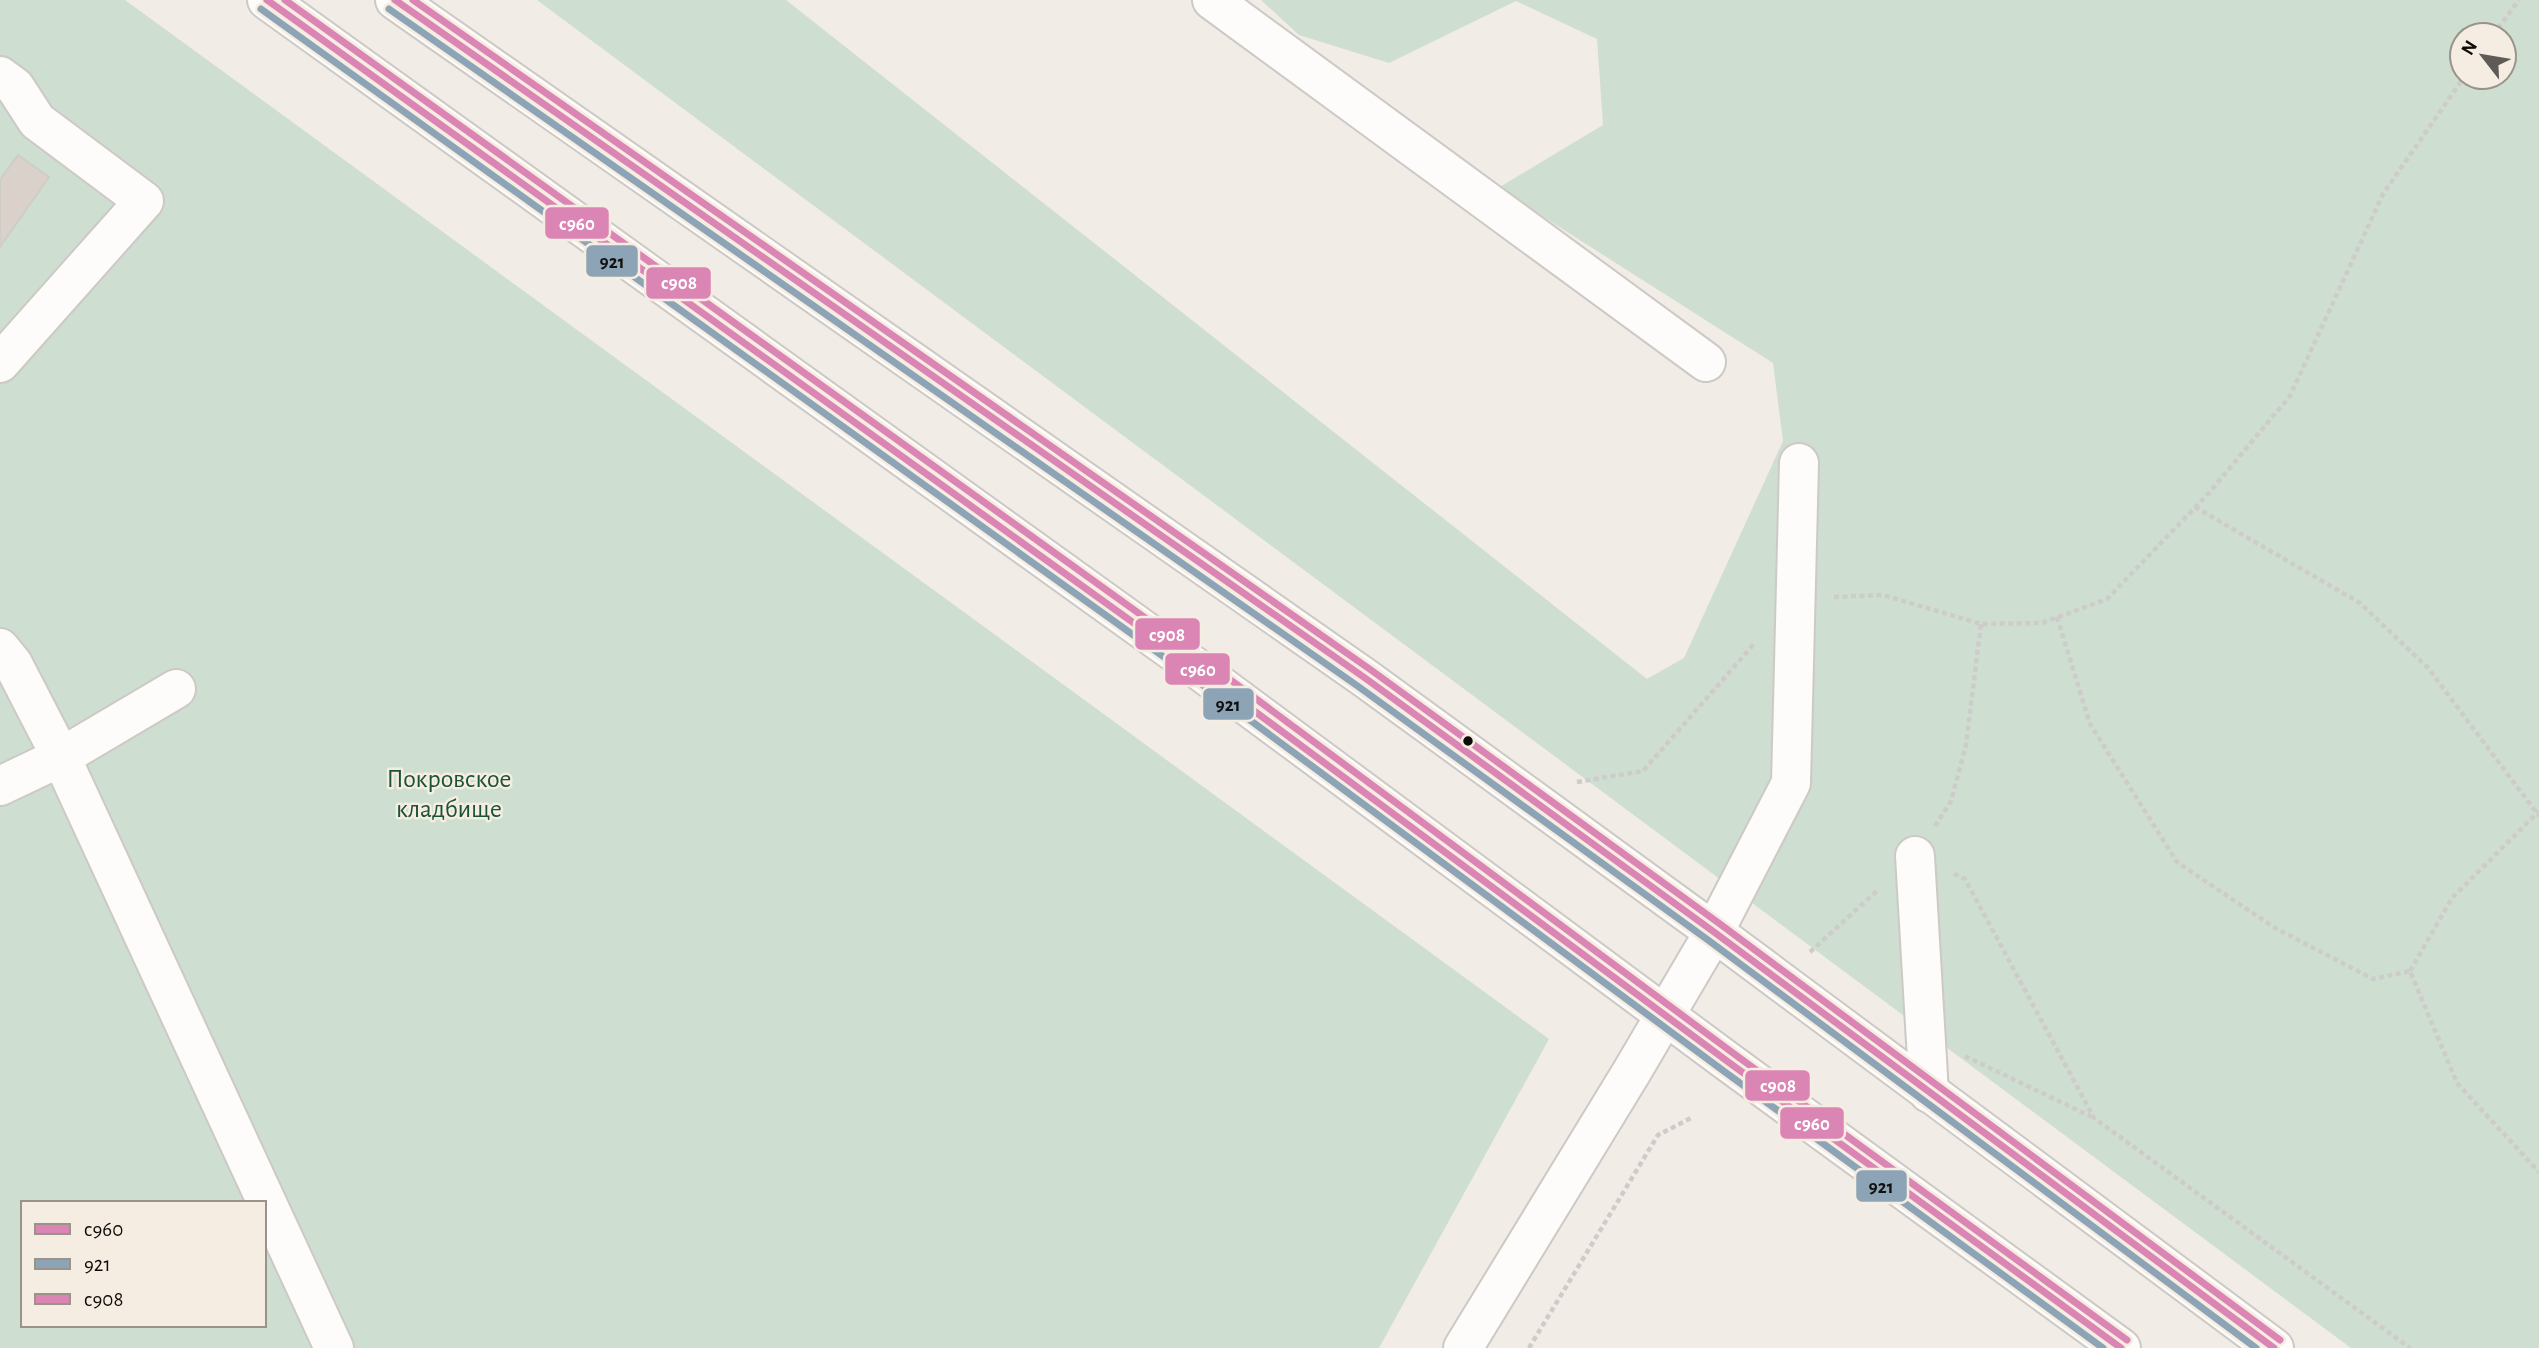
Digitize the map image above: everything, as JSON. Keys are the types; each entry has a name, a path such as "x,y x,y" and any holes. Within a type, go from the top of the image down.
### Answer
{"main road":[{"path":"267,0 1195,667 1665,1016 2121,1348"},
{"path":"395,0 1353,670 1714,932 2274,1348"},
{"path":"1212,0 1706,362"},
{"path":"0,76 15,87 37,121 144,201 0,363"},
{"path":"1462,1348 1714,932 1791,783 1799,463"},
{"path":"4,659 61,757 334,1348"},
{"path":"0,786 61,757 176,689"},
{"path":"1915,856 1929,1093"}],"path":[{"path":"2503,21 2519,0"},
{"path":"1565,783 1643,771 1794,598 1883,595 1981,624 2042,623 2107,599 2195,508 2290,396 2383,194 2454,91"},
{"path":"2057,617 2090,724 2176,862 2275,928 2373,979 2410,971 2452,898 2538,814 2428,668 2360,603 2195,508"},
{"path":"1810,952 1915,856 1951,800 1966,745 1981,624"},
{"path":"1915,856 1965,879 2094,1118"},
{"path":"2410,971 2457,1083 2539,1172"},
{"path":"1926,1037 2094,1118 2410,1348"},
{"path":"1529,1348 1658,1135 1693,1117"}],"green space":[{"name":"Покровское кладбище","path":"0,0 125,0 1549,1039 1379,1348 0,1348"},
{"path":"537,0 786,0 1647,679 1684,658 1783,441 1773,363 1498,188 1603,125 1597,39 1516,1 1389,63 1299,35 1261,0 2539,0 2539,1348 2351,1348"}],"building":[{"path":"18,155 49,177 0,247 0,180"}],"transit line":[{"name":"с960","path":"267,0 1195,667 1731,1064 2121,1348"},
{"name":"с908","path":"285,0 1201,658 1737,1056 2127,1340"},
{"name":"с960","path":"395,0 1365,678 1714,932 2274,1348"},
{"name":"с908","path":"413,0 1371,670 1720,924 2280,1340"},
{"name":"921","path":"261,9 1189,675 2103,1348"},
{"name":"921","path":"389,9 1359,687 1708,940 2256,1348"}]}
